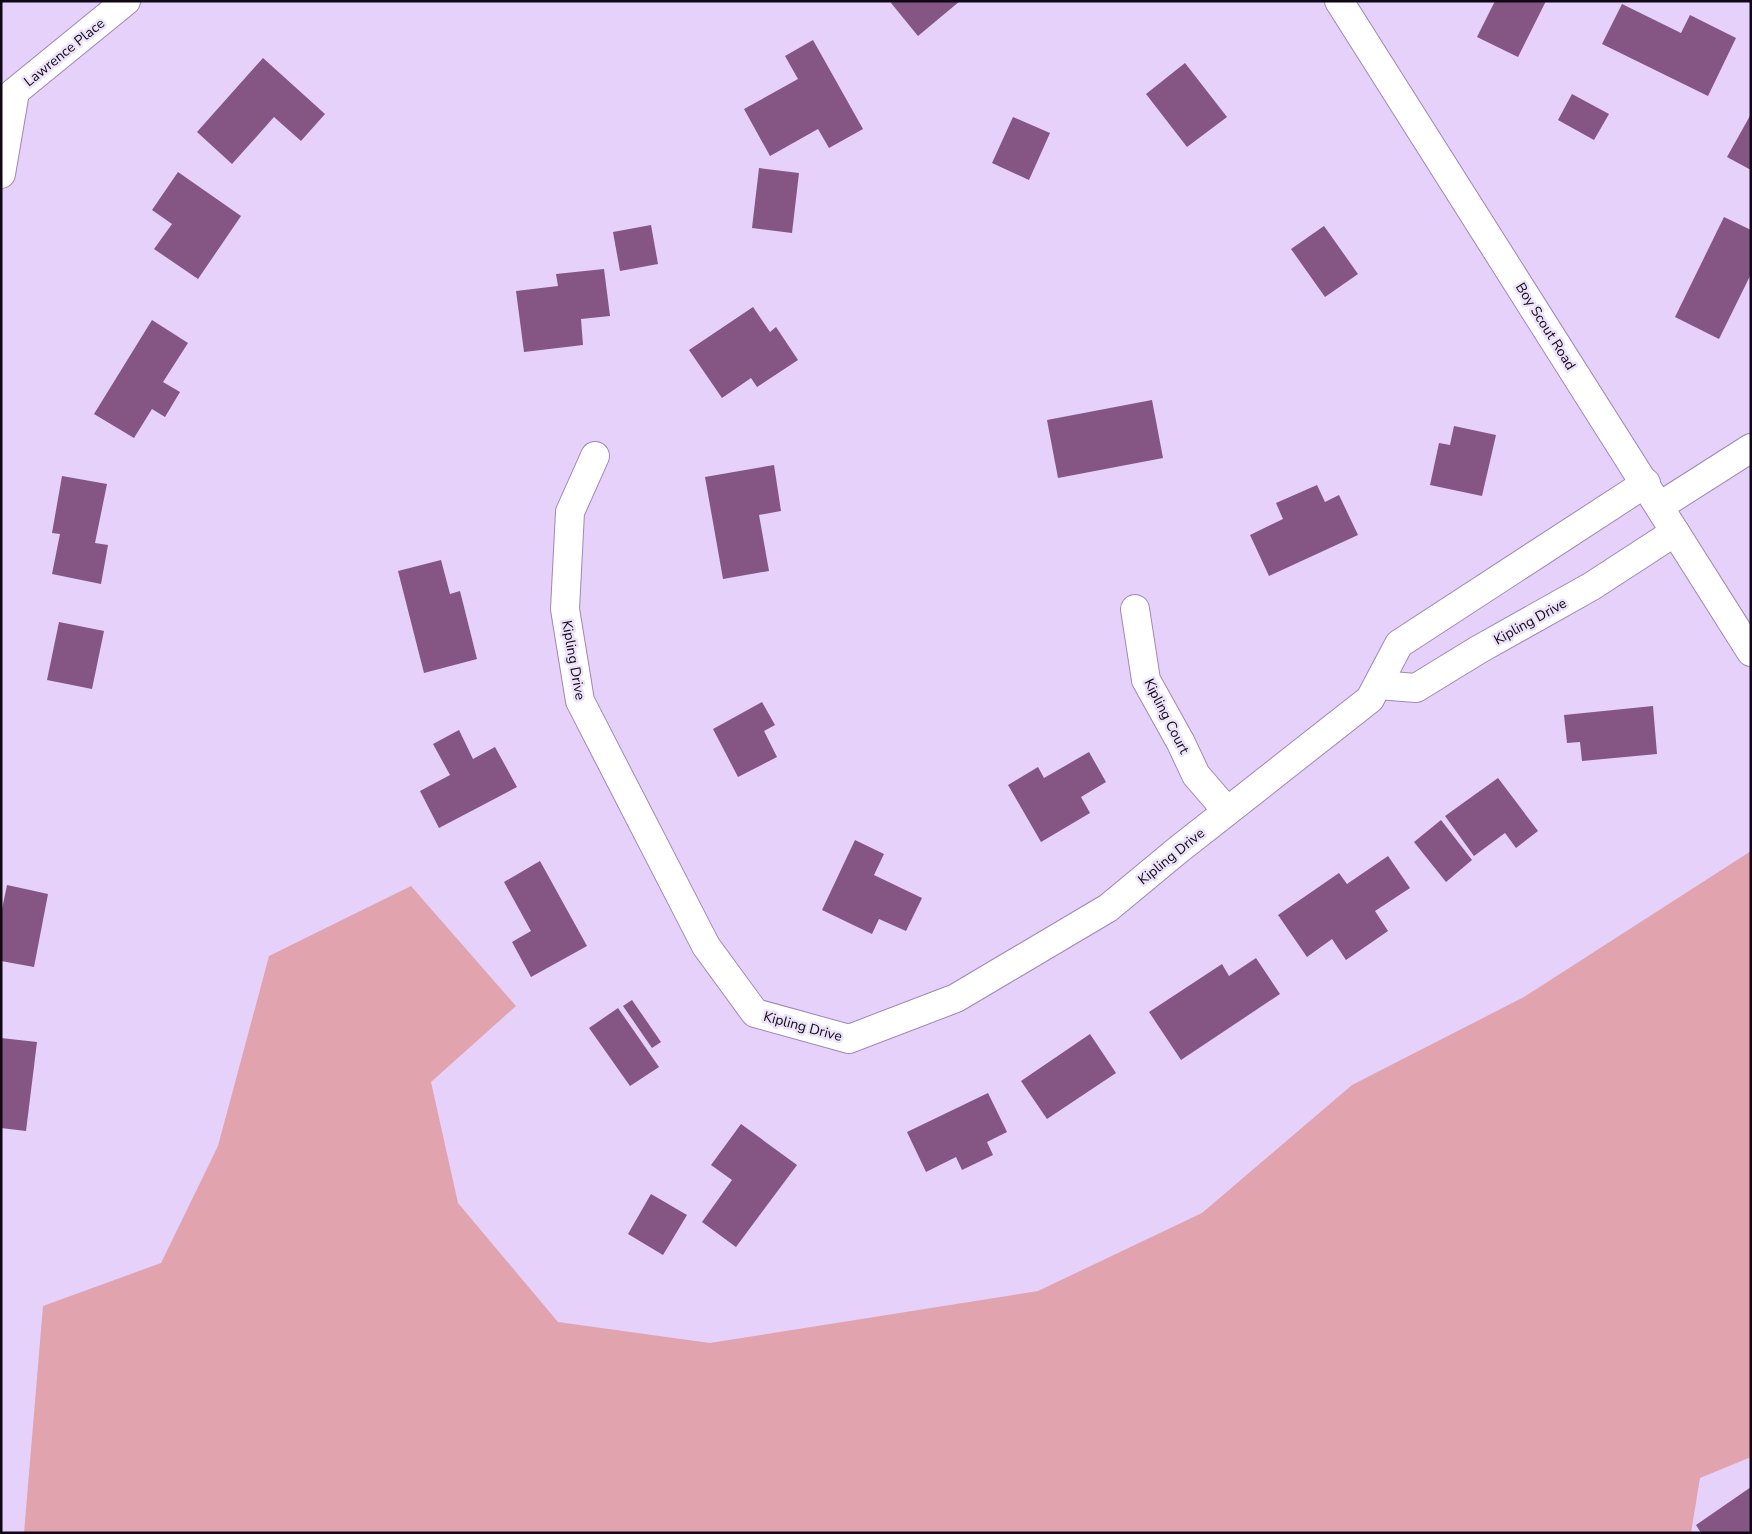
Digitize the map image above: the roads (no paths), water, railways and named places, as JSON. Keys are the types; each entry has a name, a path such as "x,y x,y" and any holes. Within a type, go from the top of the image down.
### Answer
{"street":[{"name":"Lawrence Place","path":"8,97 126,1"},
{"name":"Boy Scout Road","path":"1339,1 1646,483 1751,652"},
{"path":"1,174 8,97"},
{"path":"1660,506 1751,448"},
{"name":"Kipling Drive","path":"595,456 570,512 565,609 580,701 706,946 755,1013 849,1039 956,998 1108,908 1227,811 1370,699 1399,644 1646,483"},
{"name":"Kipling Drive","path":"1378,685 1416,688 1478,650 1592,586 1676,532"},
{"name":"Kipling Court","path":"1135,609 1146,680 1196,775 1227,811"}]}
